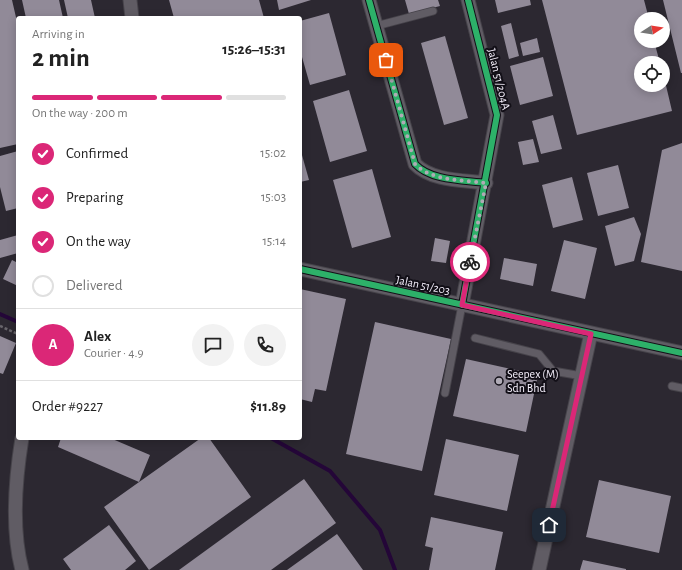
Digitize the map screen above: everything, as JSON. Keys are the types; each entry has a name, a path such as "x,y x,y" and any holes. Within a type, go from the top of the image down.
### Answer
{"street":[{"path":"130,0 132,16"},
{"path":"369,0 415,164 422,172 433,175 486,183"},
{"name":"Jalan 51/204A","path":"462,305 498,115 468,0"},
{"name":"Jalan 51/203","path":"302,269 682,353"},
{"path":"539,570 591,334"},
{"path":"22,440 18,465 16,499 18,553 22,570"}],"lane":[{"path":"376,26 433,11"},
{"path":"445,393 462,305"},
{"path":"475,338 540,354 553,370 582,376"},
{"path":"672,386 682,388"}],"path":[{"path":"0,326 16,333"}],"building":[{"path":"0,0 12,0 16,17 16,144 0,148"},
{"path":"22,0 59,0 63,16 26,16"},
{"path":"64,0 91,0 95,16 68,16"},
{"path":"169,0 259,0 263,16 173,16"},
{"path":"277,0 311,0 279,10"},
{"path":"405,0 438,0 440,6 409,14"},
{"path":"495,0 530,0 531,5 498,13"},
{"path":"542,0 644,0 647,12 634,12 634,48 656,48 658,56 634,56 634,92 668,92 672,111 577,135"},
{"path":"663,0 682,0 682,73 670,28 670,12 666,12"},
{"path":"329,13 346,75 310,85 302,57 302,20"},
{"path":"511,23 519,56 509,59 501,26"},
{"path":"445,36 468,118 444,125 421,43"},
{"path":"537,38 540,52 523,56 520,43"},
{"path":"543,57 553,96 520,105 510,66"},
{"path":"349,90 367,151 330,162 313,101"},
{"path":"553,115 562,149 541,154 532,121"},
{"path":"533,139 539,162 523,165 518,142"},
{"path":"682,143 682,271 641,262 662,150"},
{"path":"16,152 16,208 6,211 0,187 0,156"},
{"path":"302,155 309,180 302,182"},
{"path":"618,165 629,208 598,216 587,173"},
{"path":"372,169 391,237 352,248 333,180"},
{"path":"572,177 583,220 553,228 542,185"},
{"path":"634,217 641,234 634,261 615,266 605,226"},
{"path":"16,236 16,254 0,258 0,240"},
{"path":"435,238 450,241 446,263 431,261"},
{"path":"564,240 597,248 585,299 551,291"},
{"path":"504,258 537,264 533,286 500,279"},
{"path":"12,260 16,262 16,285 3,279"},
{"path":"302,289 346,299 326,391 315,389 312,402 302,400"},
{"path":"375,322 451,339 422,471 346,454"},
{"path":"0,336 16,343 3,374 0,373"},
{"path":"466,359 538,375 526,432 453,416"},
{"path":"446,439 519,455 507,511 434,495"},
{"path":"60,440 115,440 150,455 139,482 58,447"},
{"path":"198,440 210,440 251,497 149,570 104,507"},
{"path":"304,479 336,523 271,570 179,570"},
{"path":"599,480 671,496 659,553 586,537"},
{"path":"431,517 503,532 495,570 429,570 433,548 425,546"},
{"path":"109,525 136,561 125,570 71,570 63,559"},
{"path":"337,534 363,570 287,570"},
{"path":"583,560 626,569 626,570 580,570"}],"waterway":[{"path":"0,314 16,321"},
{"path":"275,440 330,471 380,530 395,570"}],"cycle path":[{"path":"369,0 415,164 422,170 438,177 486,183"},
{"path":"462,305 497,115 468,0"},
{"path":"302,269 682,353"}],"way so far":[{"path":"386,60 415,164 422,172 433,175 486,183 470,262"}],"place":[{"name":"Seepex (M) Sdn Bhd","path":"499,381"}],"route":[{"path":"470,262 462,305 591,334 549,525"}]}
